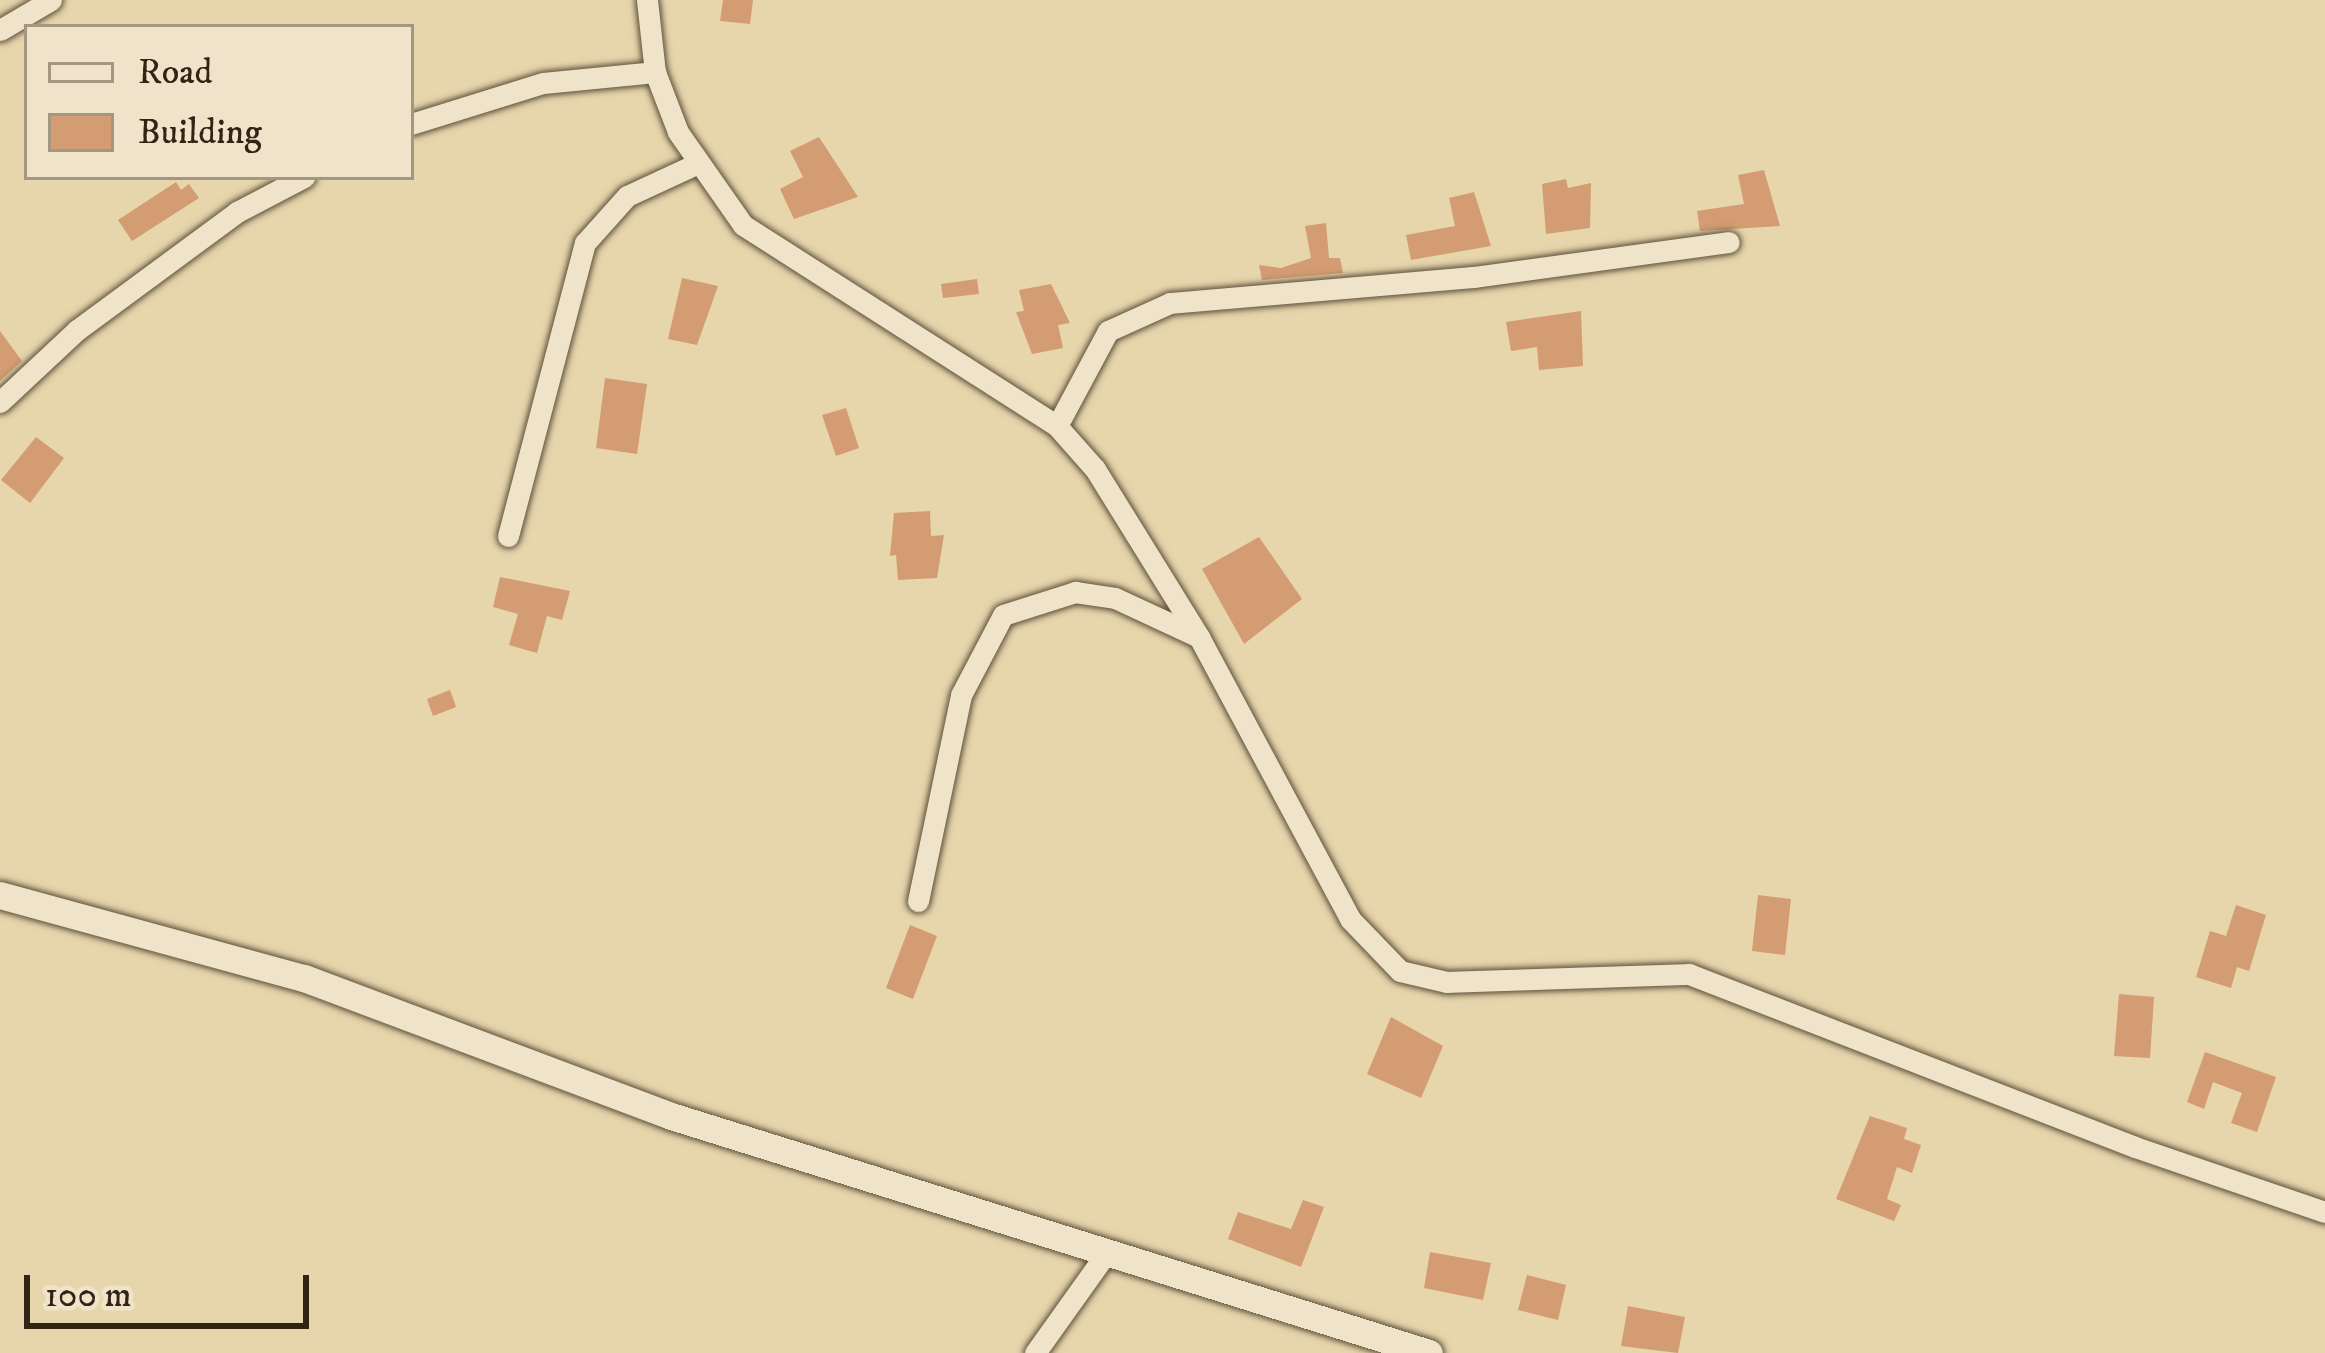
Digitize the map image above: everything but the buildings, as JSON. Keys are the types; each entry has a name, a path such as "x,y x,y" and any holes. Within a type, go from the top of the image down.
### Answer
{"street":[{"path":"0,31 51,0"},
{"path":"647,0 655,72 698,163 743,225 778,254 1057,426 1095,469 1199,637 1350,919 1400,971 1447,982 1689,974 2135,1147 2325,1212"},
{"path":"414,123 543,83 655,72"},
{"path":"508,536 585,243 611,208 698,163"},
{"path":"0,402 113,303 238,212 298,180"},
{"path":"1057,426 1108,332 1170,303 1474,277 1729,242"},
{"path":"918,902 961,695 1003,615 1075,592 1115,598 1199,637"},
{"path":"0,896 390,1005 671,1116 1105,1256 1429,1353"},
{"path":"1036,1353 1105,1256"}]}
